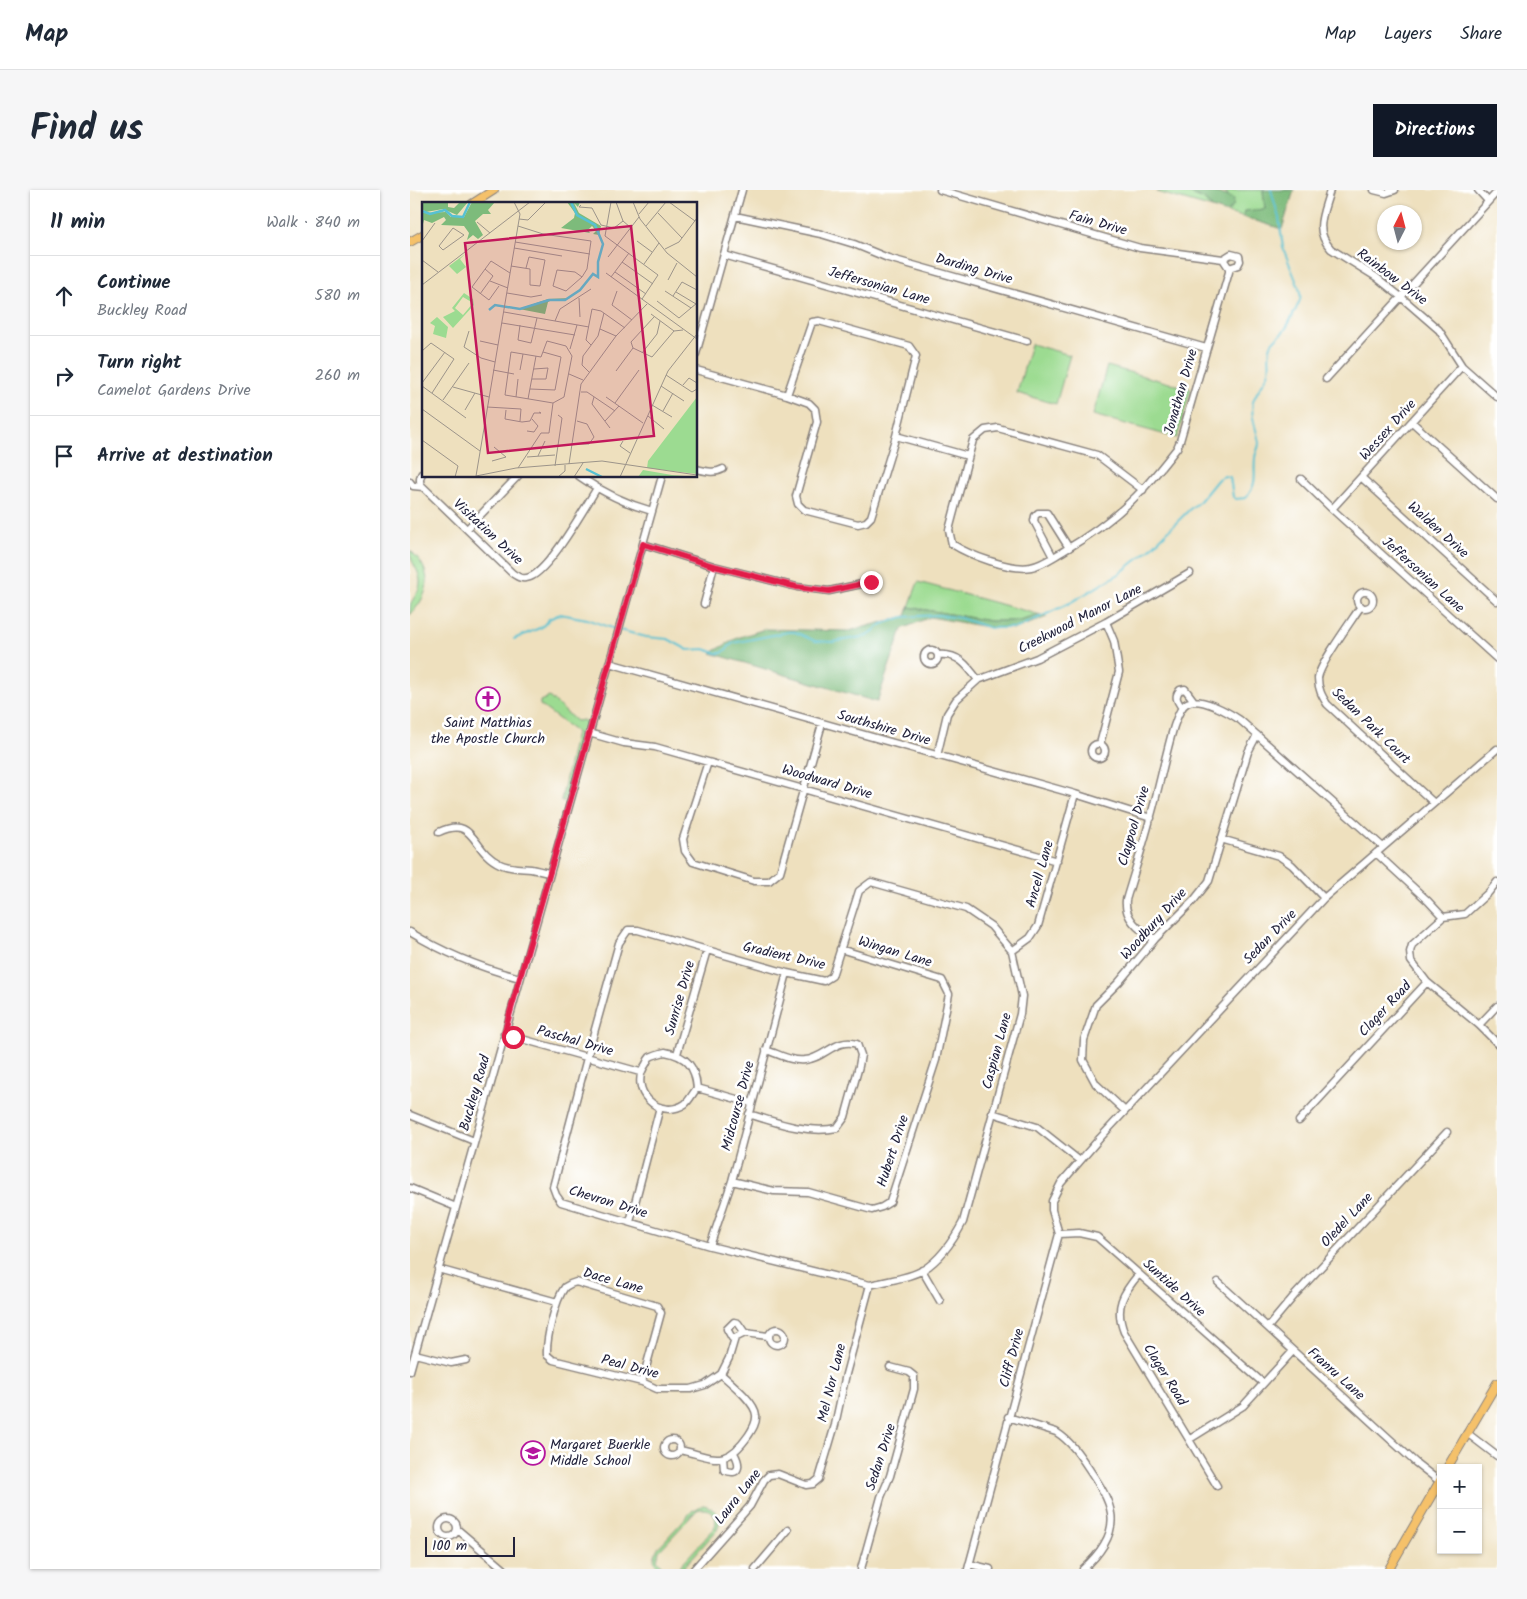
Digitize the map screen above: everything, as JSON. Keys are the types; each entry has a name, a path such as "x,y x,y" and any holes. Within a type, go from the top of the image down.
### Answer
{"main road":[{"path":"475,202 494,190"},
{"path":"410,242 422,235"},
{"path":"1449,1464 1497,1383"},
{"path":"1388,1569 1437,1485"}],"street":[{"path":"698,347 742,190"},
{"name":"Fain Drive","path":"940,190 1140,248 1224,259"},
{"name":"Rainbow Drive","path":"1330,190 1320,225 1322,238 1331,249 1402,296 1439,330 1462,366 1497,398"},
{"path":"1374,190 1386,193 1395,190"},
{"path":"1478,190 1488,201"},
{"path":"1326,379 1497,192"},
{"name":"Darding Drive","path":"735,216 821,234 854,244 888,258 1206,348"},
{"name":"Jonathan Drive","path":"968,456 948,530 952,544 966,552 1016,568 1032,567 1069,548 1100,527 1143,490 1177,448 1229,268 1238,265 1240,261 1239,256 1231,254 1224,259"},
{"name":"Jeffersonian Lane","path":"724,255 1027,341"},
{"path":"1224,259 1229,268"},
{"path":"698,371 787,395 809,403 817,416 817,422 796,496 798,504 804,510 858,524 866,522 871,517 896,436 916,356 909,346 818,321 812,322 787,395"},
{"name":"Wessex Drive","path":"1332,509 1462,366"},
{"path":"1412,422 1497,499"},
{"path":"896,436 968,456 973,440 985,430 998,428 1097,454 1143,490"},
{"path":"698,470 715,472 723,469"},
{"path":"411,478 422,479 414,486 410,482 411,478"},
{"path":"467,529 516,478"},
{"path":"582,478 625,502 652,512"},
{"name":"Buckley Road","path":"410,1371 661,478"},
{"name":"Walden Drive","path":"1362,478 1497,601"},
{"name":"Visitation Drive","path":"422,479 467,529 512,573 520,578 529,578 537,573 558,549 597,488"},
{"name":"Jeffersonian Lane","path":"1301,479 1497,659"},
{"path":"1053,557 1034,521 1038,513 1047,513 1069,548"},
{"path":"643,544 714,566 797,587 829,591 871,582"},
{"path":"704,604 714,566"},
{"name":"Creekwood Manor Lane","path":"937,756 947,714 956,700 978,680 1037,658 1106,622 1190,573"},
{"name":"Sedan Park Court","path":"1361,606 1318,676 1320,692 1327,704 1434,802"},
{"path":"1100,744 1119,672 1114,641 1106,622"},
{"path":"938,655 954,656 967,666 978,680"},
{"name":"Southshire Drive","path":"609,663 1075,794 1151,818"},
{"name":"Claypool Drive","path":"1155,939 1140,931 1125,906 1151,818 1174,726 1182,708 1176,699 1177,693 1180,690 1185,689 1194,701 1227,712 1257,735 1383,847"},
{"path":"1182,708 1187,703 1194,701"},
{"path":"708,762 683,839 685,851 693,862 754,881 769,881 780,872 822,724"},
{"name":"Woodward Drive","path":"589,733 624,743 655,747 1057,861"},
{"name":"Woodbury Drive","path":"1125,1111 1096,1084 1082,1060 1083,1046 1096,1005 1119,982 1155,939 1194,900 1209,881 1220,839 1248,752 1257,735"},
{"name":"Sedan Drive","path":"1080,1161 1324,898 1497,749"},
{"name":"Ancell Lane","path":"1012,951 1030,938 1038,926 1075,794"},
{"path":"439,832 450,828 462,827 492,860 507,867 550,873"},
{"path":"1220,839 1279,856 1292,865 1324,898"},
{"path":"1376,853 1428,901 1442,917 1465,914 1497,882"},
{"name":"Caspian Lane","path":"871,882 966,909 991,926 1012,951 1022,996 1022,1005 963,1222 944,1252 922,1270"},
{"name":"Gradient Drive","path":"628,930 638,930 787,973 824,981 832,976 859,891 871,882"},
{"name":"Clager Road","path":"1299,1121 1427,982 1412,960 1410,952 1412,945 1442,917"},
{"name":"Chevron Drive","path":"628,930 619,942 554,1187 556,1195 561,1202 710,1246 870,1285 895,1280 922,1270"},
{"path":"410,932 429,944 476,966 520,978"},
{"name":"Wingan Lane","path":"840,948 942,980"},
{"name":"Sunrise Drive","path":"677,1054 707,950"},
{"name":"Midcourse Drive","path":"710,1246 732,1181 751,1103 787,973"},
{"name":"Hubert Drive","path":"732,1181 774,1191 808,1192 872,1210 882,1208 890,1202 936,1060 949,994 942,980"},
{"path":"1427,982 1479,1025 1497,1043"},
{"path":"1479,1025 1497,1006"},
{"name":"Paschal Drive","path":"504,1034 640,1072"},
{"path":"749,1114 781,1125 824,1131 837,1128 845,1117 861,1054 857,1044 849,1042 835,1046 812,1060 804,1061 766,1050"},
{"path":"665,1052 677,1054 687,1061 693,1069 697,1088 685,1104 671,1108 660,1107 650,1102 642,1092 640,1072 650,1058 665,1052"},
{"path":"697,1088 751,1103"},
{"path":"630,1222 660,1107"},
{"path":"992,1113 1037,1127 1080,1161"},
{"path":"410,1114 474,1141"},
{"name":"Oledel Lane","path":"1268,1328 1294,1296 1447,1132"},
{"name":"Cliff Drive","path":"968,1567 1059,1234 1054,1220 1052,1201 1061,1183 1080,1161"},
{"path":"410,1188 456,1207"},
{"name":"Suntide Drive","path":"1059,1234 1079,1233 1096,1237 1263,1383"},
{"path":"438,1269 557,1302"},
{"path":"922,1270 940,1301"},
{"name":"Clager Road","path":"1139,1274 1128,1287 1121,1300 1120,1322 1124,1332 1217,1486"},
{"name":"Dace Lane","path":"557,1302 566,1286 576,1282 657,1306 661,1313 642,1382"},
{"name":"Franru Lane","path":"1218,1282 1416,1463 1437,1478"},
{"name":"Mel Nor Lane","path":"813,1484 819,1479 822,1471 870,1285"},
{"name":"Peal Drive","path":"557,1302 547,1347 548,1355 554,1360 642,1382 657,1389 691,1389 705,1385 722,1374"},
{"path":"735,1338 732,1338 727,1329 734,1322 738,1323 745,1333"},
{"path":"680,1450 722,1458 734,1453 754,1426 756,1414 751,1404 722,1374 735,1338 745,1333 768,1336"},
{"path":"1190,1440 1243,1406 1293,1351"},
{"path":"415,1354 451,1363 466,1360"},
{"name":"Sedan Drive","path":"861,1569 881,1497 890,1476 914,1389 914,1376 909,1372 890,1367"},
{"path":"1008,1417 1056,1432 1062,1436 1074,1446 1105,1496 1111,1513 1110,1535 1097,1554 1083,1569"},
{"path":"1467,1433 1497,1456"},
{"path":"722,1458 724,1470 734,1472 738,1469 739,1464 734,1453"},
{"name":"Laura Lane","path":"694,1569 750,1506 764,1480 769,1475 778,1474 806,1485 813,1484"},
{"path":"457,1529 504,1569"},
{"path":"755,1569 788,1530"},
{"path":"968,1567 990,1569"}],"green space":[{"path":"1162,190 1187,192 1204,199 1212,208 1157,192"},
{"path":"1173,190 1213,192 1234,199 1233,206 1227,213 1212,208 1204,199 1187,192"},
{"path":"1215,190 1263,190 1265,210 1244,211 1243,217 1227,213 1233,206 1227,193"},
{"path":"1263,190 1294,190 1282,229 1243,217 1244,211 1265,209"},
{"path":"1031,344 1070,355 1056,404 1017,393"},
{"path":"1107,366 1191,389 1177,438 1093,415"},
{"path":"410,550 423,566 427,582 426,591 422,599 410,615 411,603 418,590 420,581 411,559"},
{"path":"918,582 1041,615 1019,621 990,621 909,607"},
{"path":"909,607 990,621 1019,621 1041,615 1047,617 1015,629 987,627 930,617 902,629 877,702 711,653 737,638 765,629 849,631 906,616"},
{"path":"549,697 576,721 583,720 586,722 564,801 561,801 576,732 540,705 540,701"},
{"path":"703,1505 712,1508 719,1517 717,1530 682,1569 677,1569 713,1530 715,1525 715,1517 710,1511 707,1509 697,1510 659,1551 657,1560 664,1569 658,1569 654,1559 657,1549 692,1511"}],"waterway":[{"path":"514,639 542,627 549,619 560,614 587,619 646,637 668,639 688,650 704,649 716,653 722,653 733,643 788,632 795,632 815,641 833,642 867,636 882,624 903,617 938,615 960,618 990,628 1017,628 1070,603 1119,574 1150,549 1200,501 1218,479 1224,476 1230,477 1233,497 1236,499 1246,498 1253,487 1255,456 1259,443 1253,418 1253,402 1269,371 1271,345 1286,328 1300,300 1299,288 1283,248 1279,218 1271,190"}],"place":[{"name":"Saint Matthias the Apostle Church","path":"488,699"},
{"name":"Margaret Buerkle Middle School","path":"533,1453"}],"route":[{"path":"513,1037 504,1034 643,544 714,566 797,587 829,591 871,582"}]}
